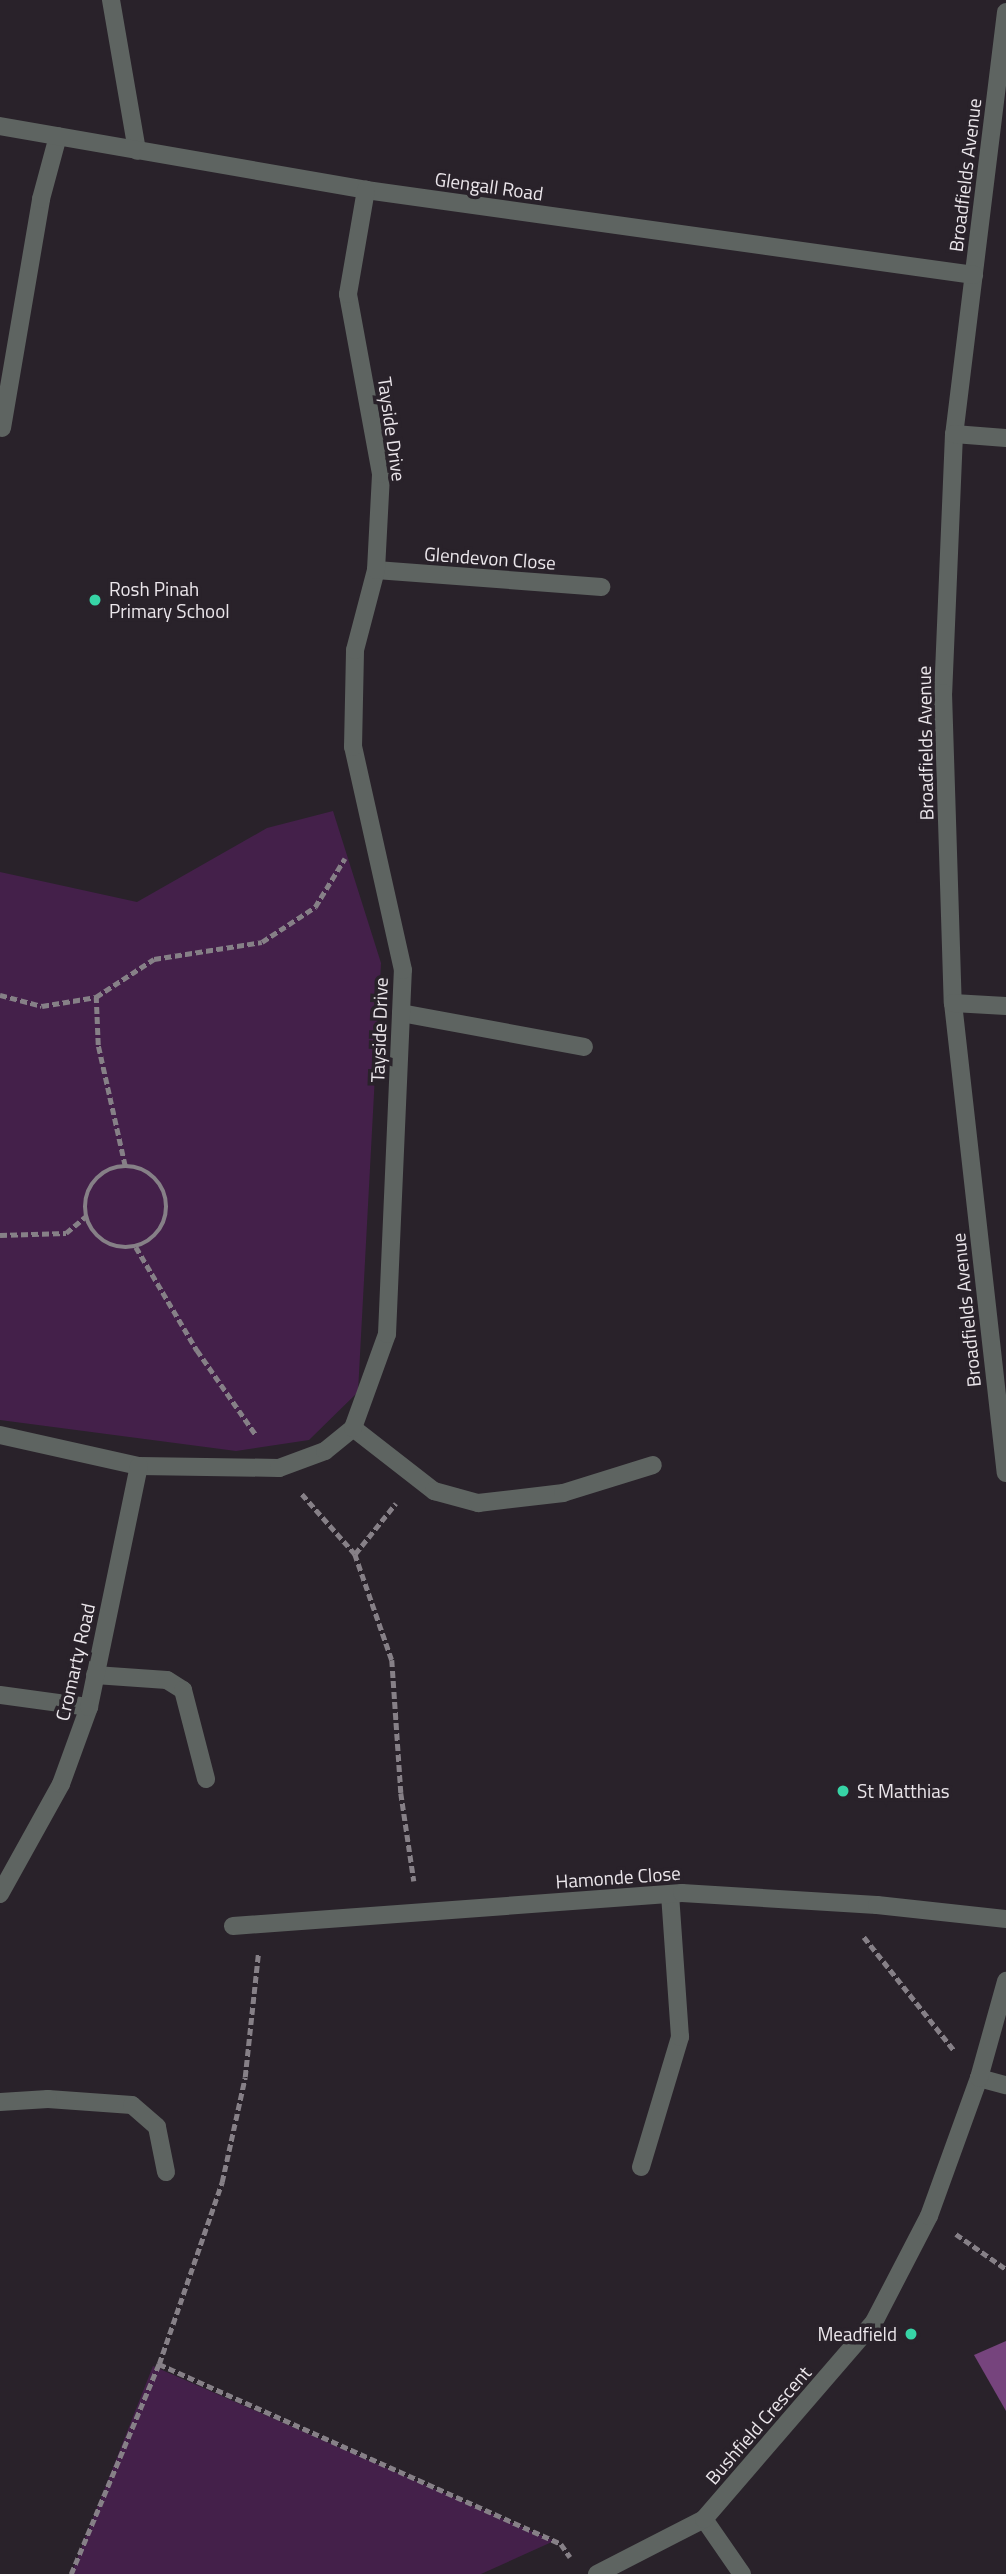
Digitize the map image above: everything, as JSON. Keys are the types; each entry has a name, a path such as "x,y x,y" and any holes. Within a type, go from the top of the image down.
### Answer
{"street":[{"path":"111,0 137,151"},
{"name":"Broadfields Avenue","path":"1006,12 954,434 943,693 953,1003 1006,1473"},
{"name":"Glengall Road","path":"0,125 366,190 974,275"},
{"path":"2,428 41,199 58,136"},
{"name":"Tayside Drive","path":"353,1428 387,1334 403,970 353,747 355,650 376,570 381,474 348,294 366,190"},
{"path":"954,434 1006,438"},
{"name":"Glendevon Close","path":"376,570 601,587"},
{"path":"953,1003 1006,1006"},
{"path":"401,1013 584,1047"},
{"path":"0,1435 139,1466 279,1468 325,1451 353,1428 434,1491 478,1503 563,1493 653,1465"},
{"name":"Cromarty Road","path":"0,1894 61,1784 89,1707 139,1466"},
{"path":"95,1675 167,1680 183,1690 206,1779"},
{"path":"0,1695 89,1707"},
{"path":"641,2167 680,2036 670,1895"},
{"name":"Hamonde Close","path":"233,1926 670,1895 853,1903 1006,1919"},
{"name":"Bushfield Crescent","path":"597,2574 704,2519 874,2322 929,2216 979,2078 1006,1982"},
{"path":"979,2078 1006,2085"},
{"path":"0,2102 48,2099 132,2105 157,2127 166,2172"},
{"path":"704,2519 742,2574"}],"path":[{"path":"0,995 42,1006 96,997 153,959 262,942 315,907 369,818"},
{"path":"96,997 98,1045 125,1166"},
{"path":"0,1235 66,1233 86,1216 93,1182 102,1174 125,1166 150,1174 159,1184 167,1208 158,1233 136,1247 123,1248 100,1239 86,1216"},
{"path":"136,1247 197,1350 279,1468 355,1554 392,1660 401,1793 418,1912"},
{"path":"355,1554 417,1478"},
{"path":"853,1903 859,1932 948,2048 985,2058"},
{"path":"71,2574 159,2364 222,2182 245,2077 256,1994 259,1924"},
{"path":"929,2216 1006,2269"},
{"path":"159,2364 561,2544 576,2564"}],"shaded area":[{"path":"333,811 381,963 358,1392 309,1440 236,1451 0,1420 0,872 137,902 267,828"},
{"path":"1006,2341 1006,2411 974,2355"},
{"path":"153,2366 554,2541 481,2574 71,2574"}],"place":[{"name":"Rosh Pinah Primary School","path":"95,600"},
{"name":"St Matthias","path":"843,1791"},
{"name":"Meadfield","path":"911,2334"}]}
